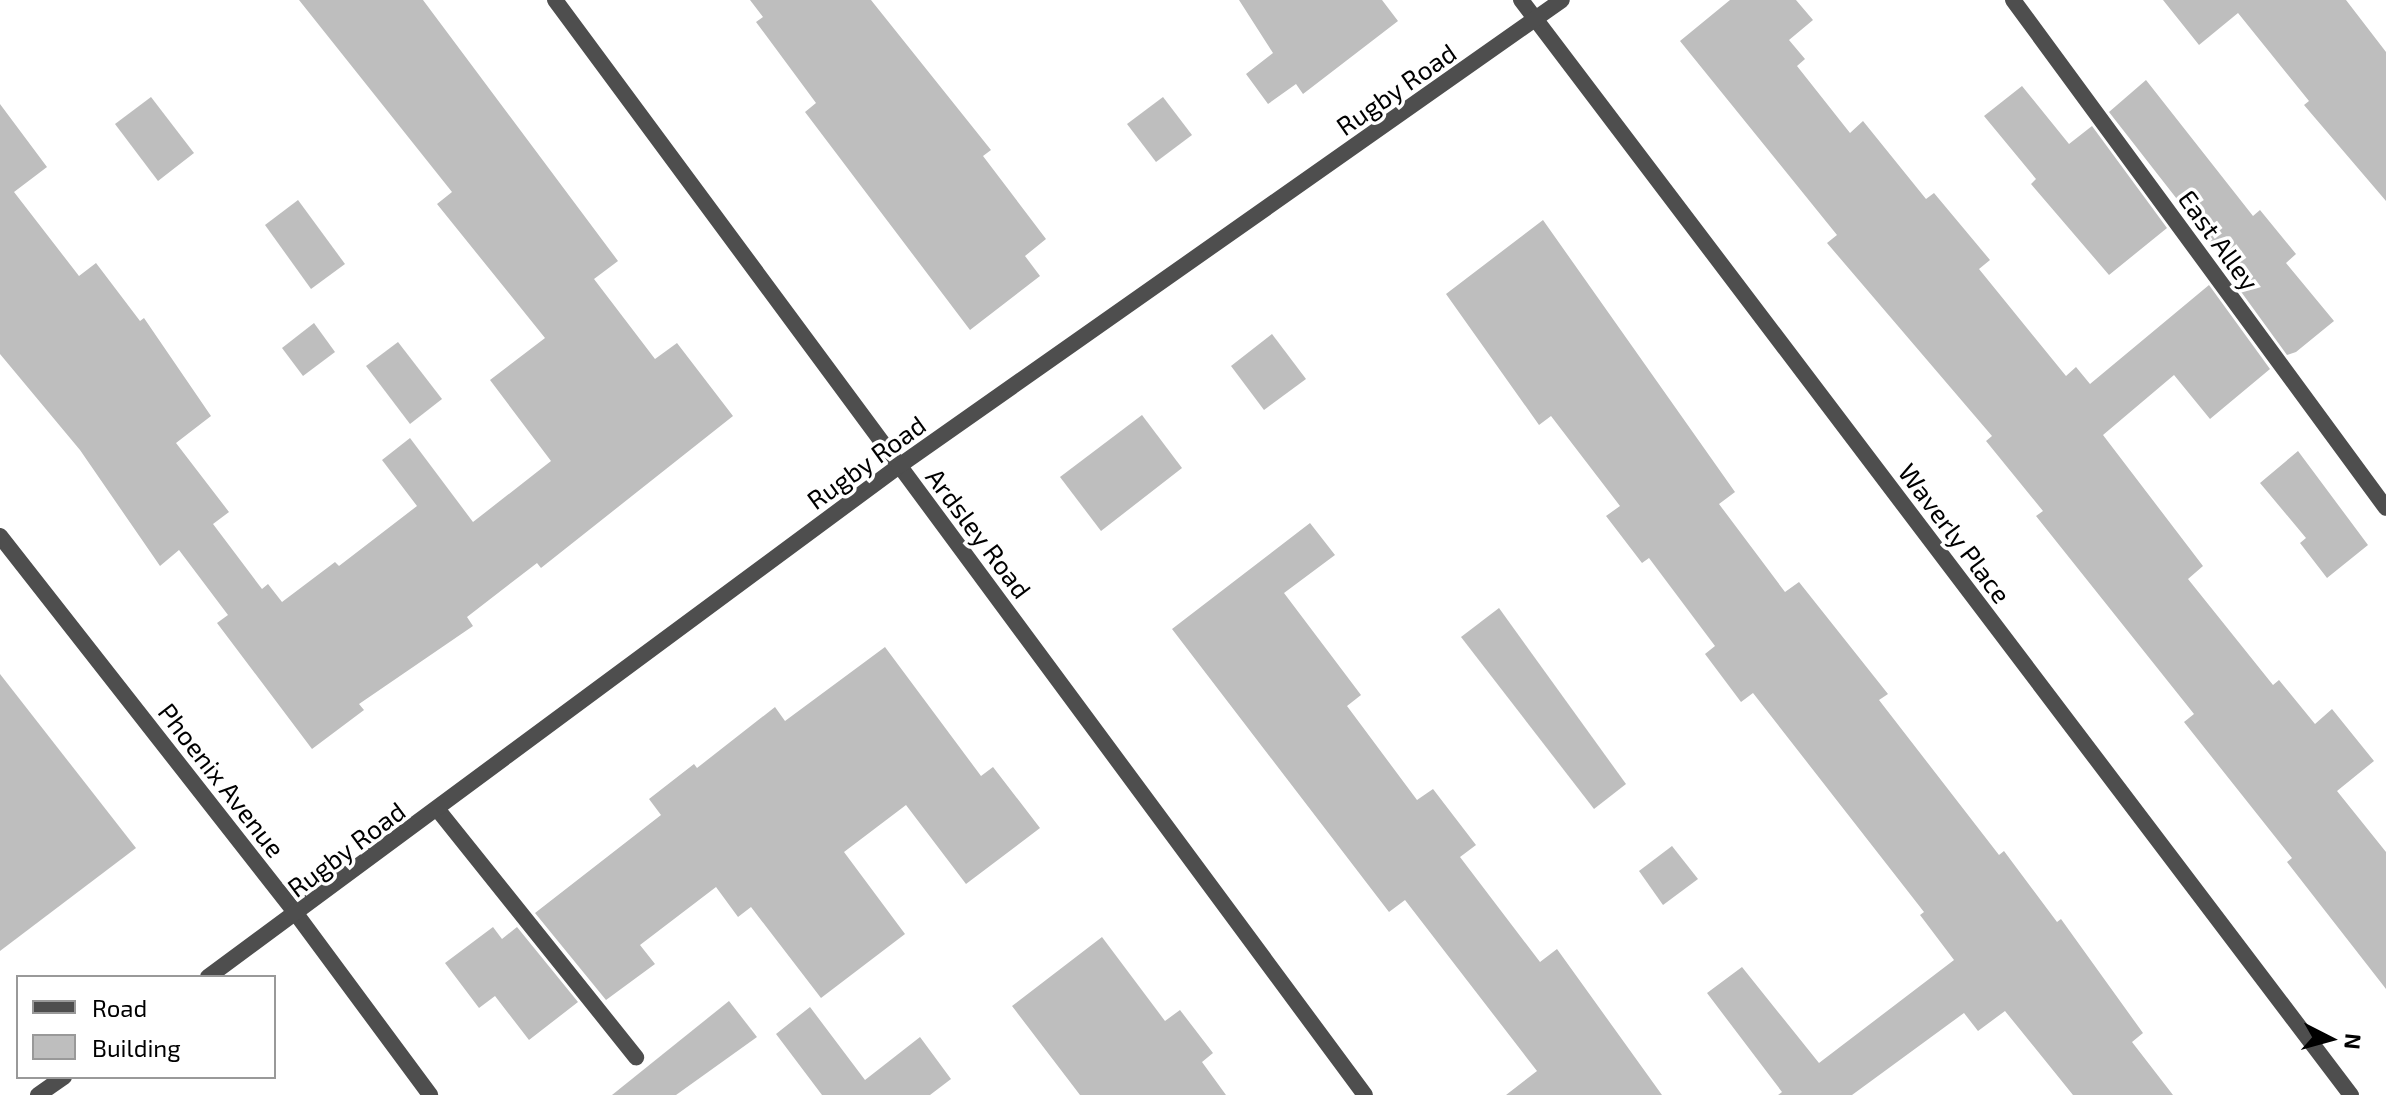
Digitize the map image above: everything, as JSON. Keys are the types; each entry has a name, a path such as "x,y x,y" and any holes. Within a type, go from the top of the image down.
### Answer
{"street":[{"name":"Ardsley Road","path":"555,0 1365,1095"},
{"name":"Waverly Place","path":"1521,0 2351,1095"},
{"name":"Rugby Road","path":"211,975 297,915 899,466 1562,0"},
{"name":"East Alley","path":"2013,0 2386,508"},
{"name":"Phoenix Avenue","path":"0,536 297,915 430,1095"},
{"path":"438,810 636,1057"},
{"path":"38,1095 61,1079"}],"building":[{"path":"299,0 423,0 618,261 594,279 655,359 677,343 733,416 541,568 537,563 467,617 473,626 359,704 364,710 312,749 217,623 228,615 179,550 160,566 80,450 0,354 0,104 47,167 14,192 79,276 96,263 140,321 144,318 211,416 176,443 229,512 213,524 262,589 268,584 282,602 335,562 339,566 417,506 382,460 410,438 473,522 551,461 490,380 545,338 437,204 452,192"},
{"path":"750,0 871,0 991,150 983,156 1046,239 1025,256 1040,276 970,330 805,112 816,103 756,22 763,17"},
{"path":"1239,0 1382,0 1398,21 1303,94 1296,84 1268,104 1246,74 1273,53"},
{"path":"1730,0 1796,0 1813,20 1789,40 1805,59 1797,66 1850,133 1863,121 1926,199 1934,193 1990,260 1979,269 2066,376 2076,367 2090,384 2209,285 2270,369 2210,419 2174,375 2103,435 2203,566 2188,579 2273,685 2279,680 2315,724 2332,709 2374,761 2337,791 2386,852 2386,989 2287,862 2292,858 2184,722 2194,714 2036,516 2043,511 1986,441 1992,436 1827,243 1837,235 1680,41"},
{"path":"2163,0 2346,0 2386,52 2386,201 2304,105 2309,101 2238,13 2199,45"},
{"path":"2146,80 2253,216 2260,210 2296,254 2286,263 2334,321 2296,352 2287,355 2226,271 2230,267 2109,112"},
{"path":"2022,86 2069,144 2092,126 2167,228 2109,275 2031,184 2036,179 1984,116"},
{"path":"151,97 194,153 158,181 115,124"},
{"path":"1163,97 1192,135 1156,162 1127,124"},
{"path":"298,200 345,264 311,289 265,225"},
{"path":"1543,220 1735,492 1719,504 1785,592 1799,582 1888,694 1879,700 1999,855 2004,851 2057,922 2061,919 2143,1033 2132,1042 2173,1095 2073,1095 2005,1011 1978,1031 1964,1013 1852,1095 1778,1095 1782,1092 1707,993 1742,967 1819,1063 1954,960 1920,915 1924,912 1753,693 1741,702 1705,654 1715,646 1649,558 1642,563 1606,516 1620,506 1551,416 1539,425 1446,294"},
{"path":"314,323 335,352 303,376 282,348"},
{"path":"1272,334 1306,379 1264,410 1231,366"},
{"path":"398,342 442,399 410,424 366,366"},
{"path":"1142,415 1182,468 1101,531 1060,477"},
{"path":"2298,451 2368,545 2327,578 2300,543 2306,538 2260,483"},
{"path":"1310,523 1335,555 1284,593 1361,695 1347,706 1417,800 1433,789 1476,845 1460,857 1540,962 1557,949 1662,1095 1506,1095 1537,1071 1405,900 1389,912 1172,629"},
{"path":"1499,608 1626,784 1594,809 1461,637"},
{"path":"885,647 981,776 993,767 1040,828 966,884 906,805 844,852 905,934 821,998 751,907 738,917 716,887 640,945 655,964 606,1000 535,913 661,815 649,799 694,764 697,768 775,707 785,721"},
{"path":"0,674 136,848 0,951"},
{"path":"1672,846 1698,879 1663,905 1639,871"},
{"path":"493,927 502,939 517,927 578,1002 529,1040 495,996 479,1008 445,963"},
{"path":"1102,937 1165,1021 1180,1010 1213,1053 1202,1062 1226,1095 1080,1095 1012,1006"},
{"path":"729,1001 757,1037 676,1095 612,1095"},
{"path":"810,1007 865,1080 920,1037 951,1079 930,1095 822,1095 776,1034"}]}
